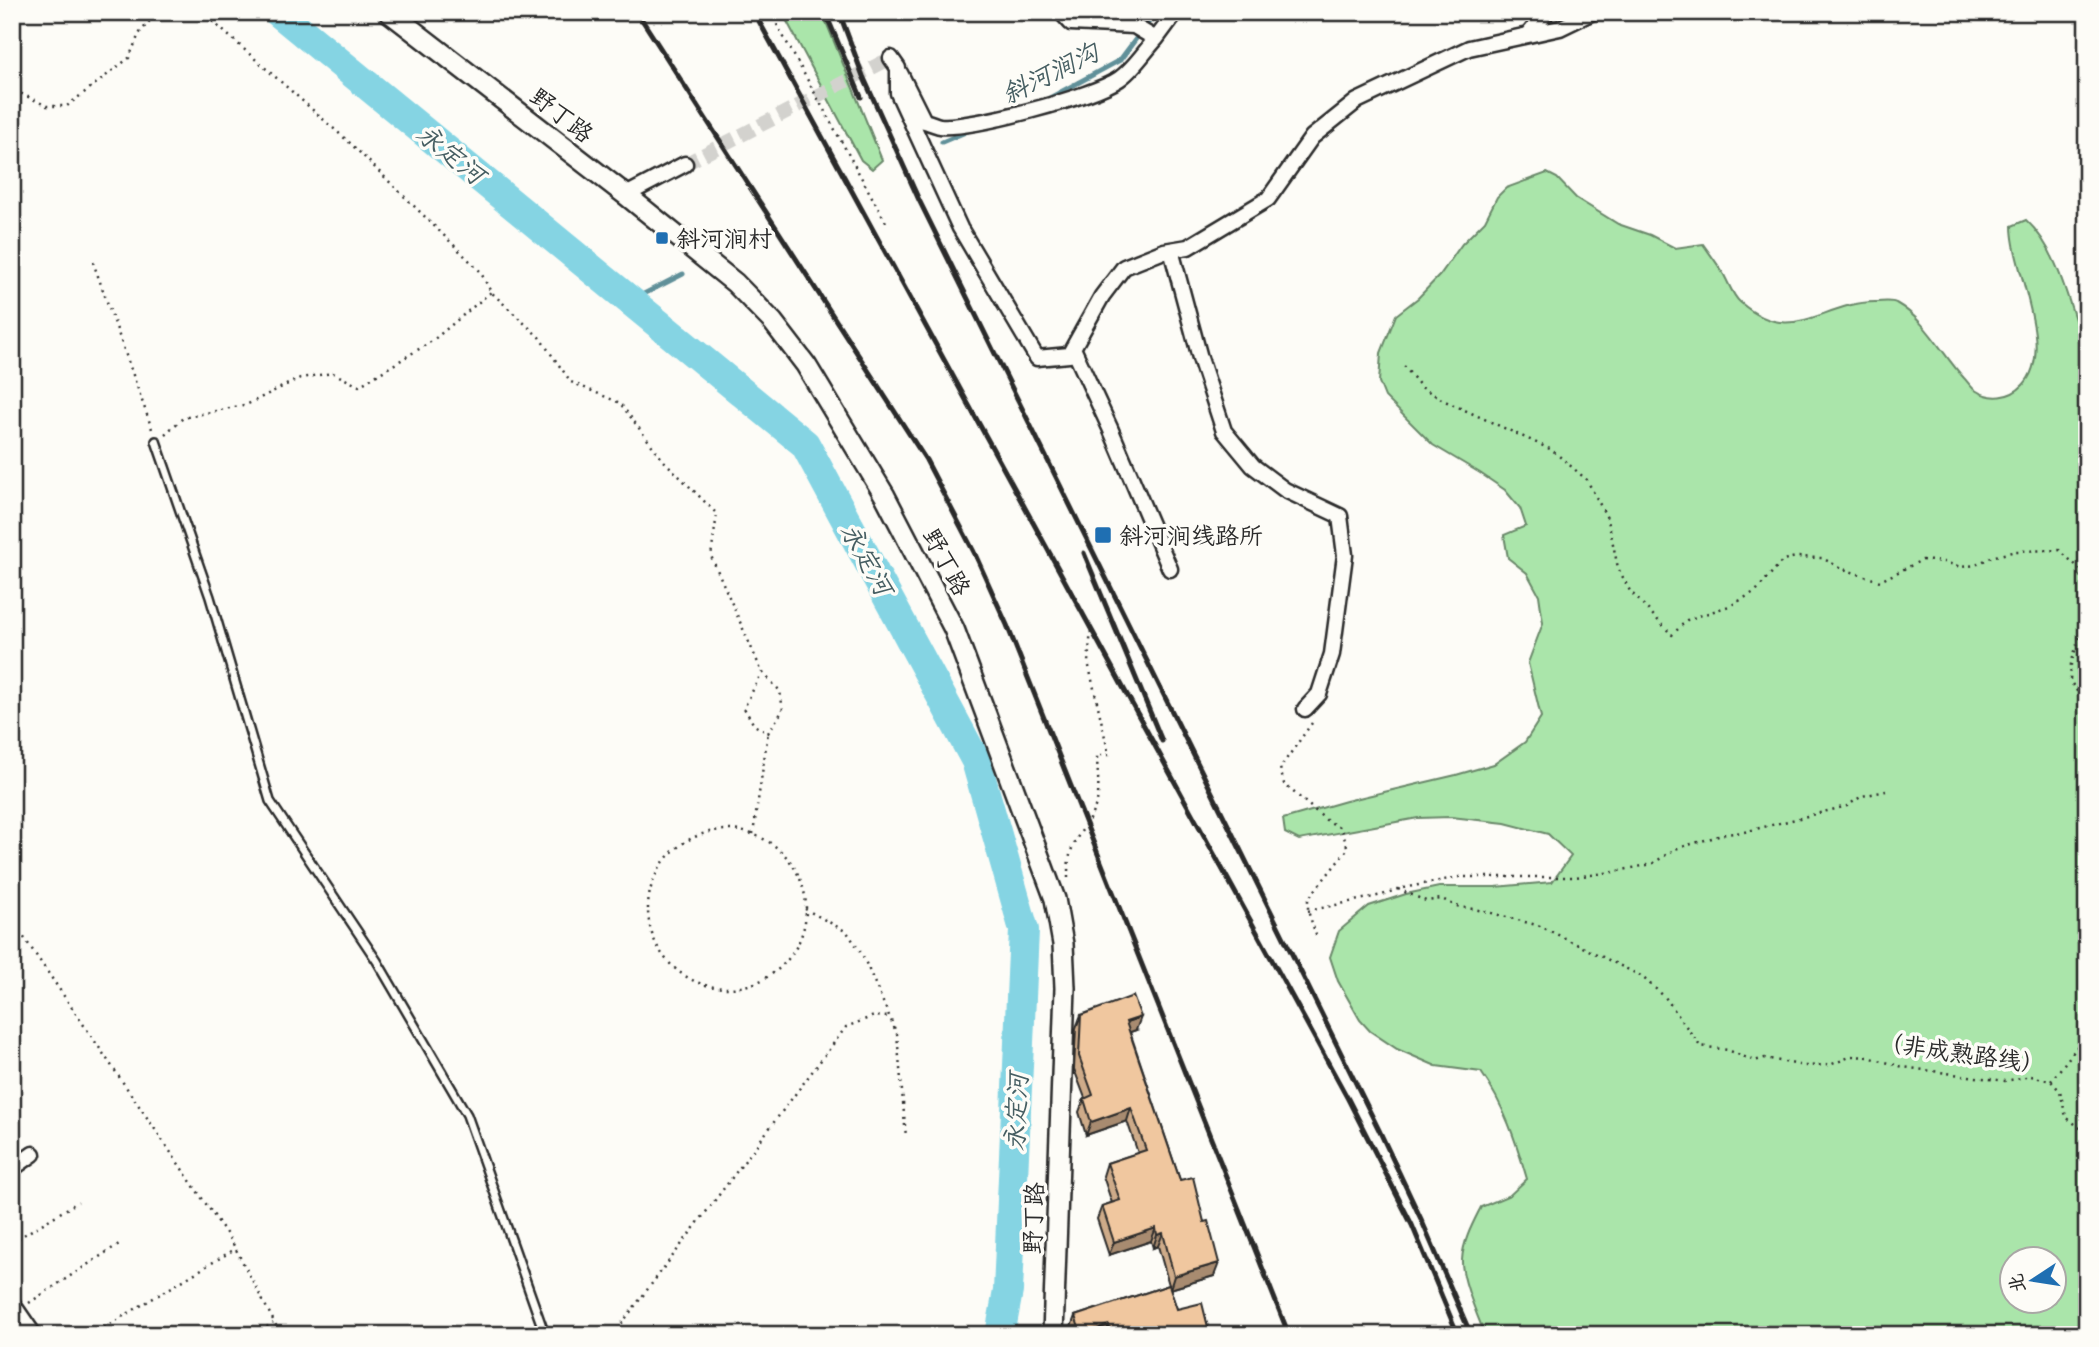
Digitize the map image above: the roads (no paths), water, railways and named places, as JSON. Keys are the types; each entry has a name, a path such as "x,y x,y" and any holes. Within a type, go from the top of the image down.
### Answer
{"main road":[{"name":"野丁路","path":"389,12 626,195 734,284 773,322 806,365 885,496 954,629 1055,899 1063,944 1065,988 1053,1335"}],"street":[{"path":"1061,12 1071,23 1134,26 1152,37"},
{"path":"1176,12 1152,37 1121,78 1096,90 1037,108 966,124 940,125 924,121 894,63 898,93 960,228 1037,358 1069,355 1102,296 1124,267 1171,250 1188,247 1268,199 1311,137 1357,101 1469,48 1560,28 1593,12"},
{"path":"1528,35 1547,12"},
{"path":"626,195 685,164"},
{"path":"1171,250 1200,358 1224,431 1253,466 1285,490 1340,516 1345,555 1332,654 1309,715"},
{"path":"1073,348 1170,569"},
{"path":"12,1169 33,1154"},
{"path":"15,1307 34,1335"}],"lane":[{"path":"156,441 210,597 270,801 377,961 467,1115 545,1335"}],"waterway":[{"name":"永定河","path":"278,12 805,444 976,761 1024,930 1008,1291 1000,1335"},
{"name":"斜河涧沟","path":"1046,100 1120,60 1156,12"},
{"name":"斜河涧沟","path":"942,142 975,128"},
{"name":"斜河涧沟","path":"630,301 683,274"}],"tunnel":[{"path":"685,164 891,58"}],"railway":[{"path":"637,12 926,460 974,552 1007,625 1289,1335"},
{"path":"754,12 1348,1099 1412,1225 1458,1335"},
{"path":"825,12 861,97"},
{"path":"839,12 863,76 919,200 1379,1130 1471,1335"},
{"path":"1084,553 1162,741"}],"place":[{"name":"斜河涧村","path":"662,238"},
{"name":"斜河涧线路所","path":"1103,535"}]}
